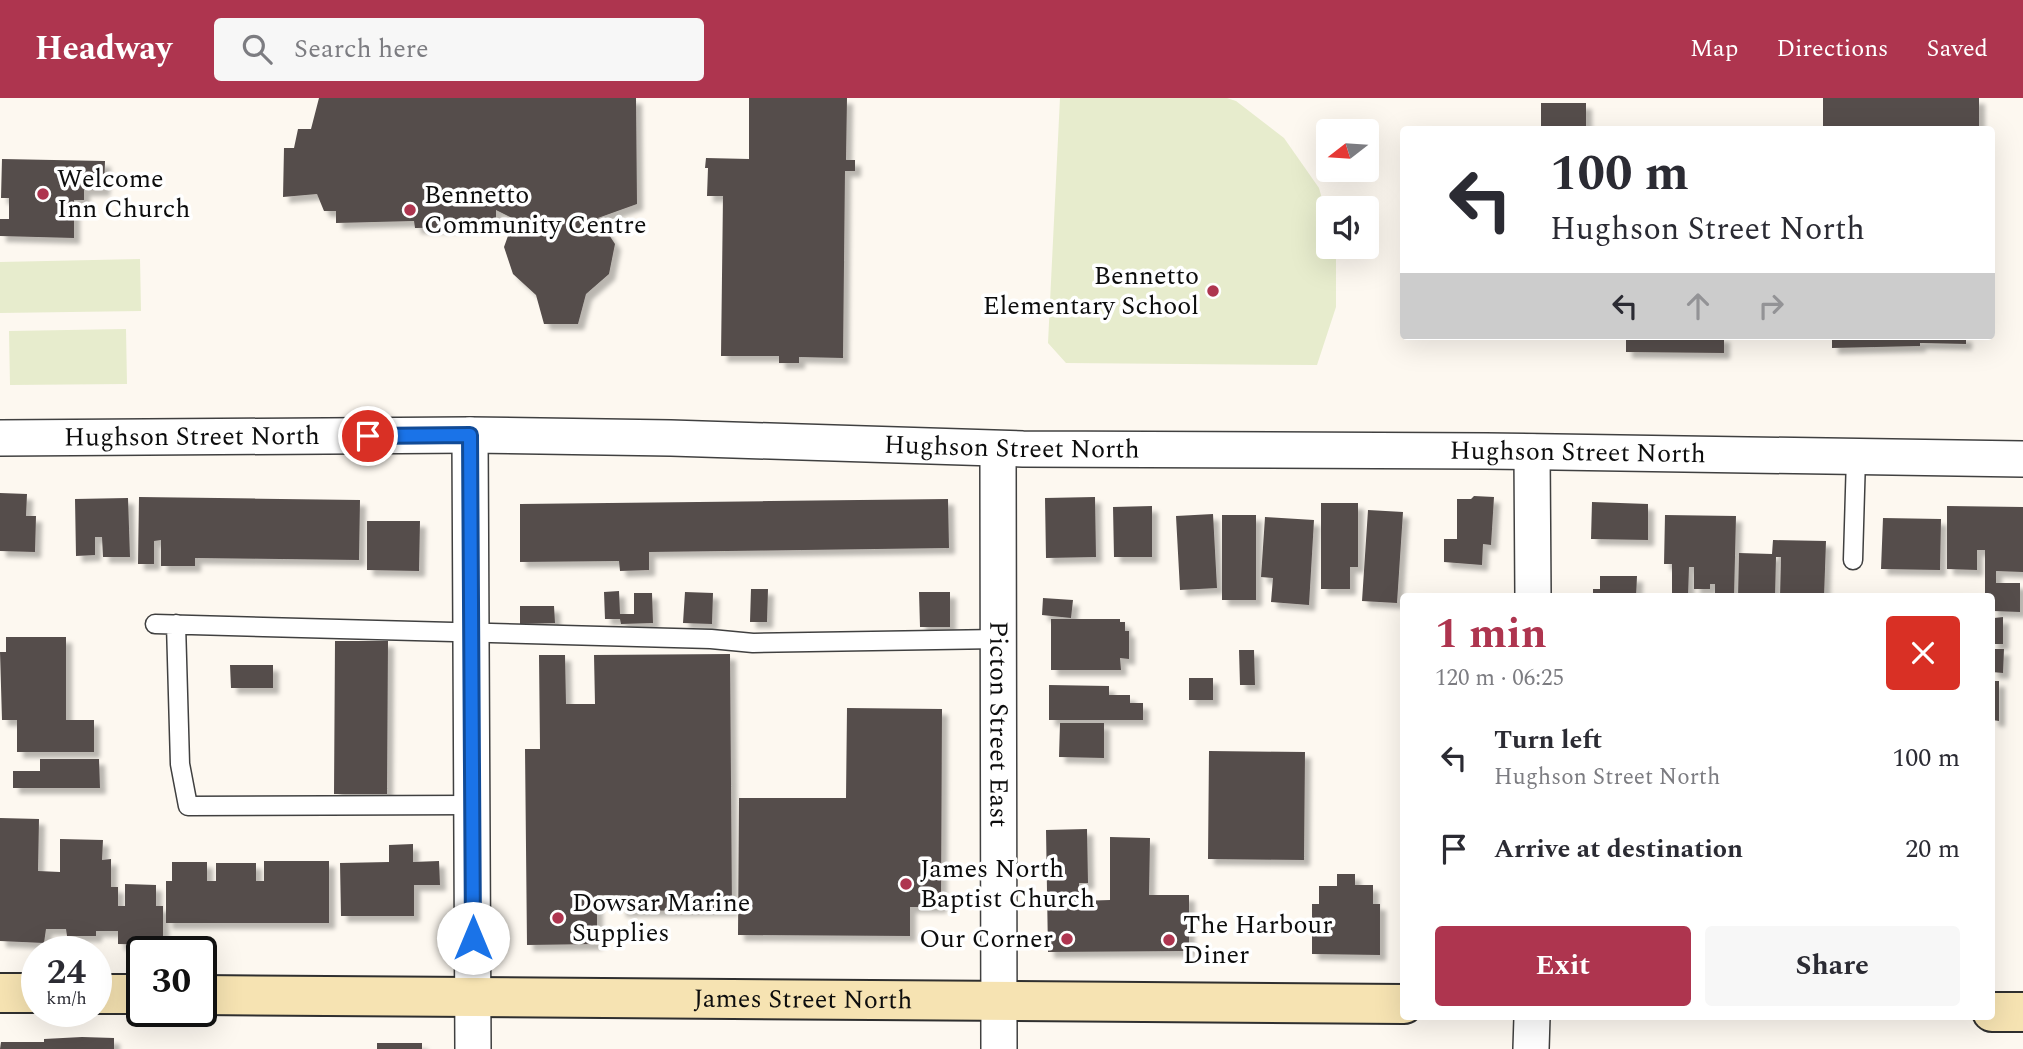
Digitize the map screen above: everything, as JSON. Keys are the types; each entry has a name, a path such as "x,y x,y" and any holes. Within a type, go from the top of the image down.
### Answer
{"main road":[{"path":"0,993 21,993"},
{"name":"James Street North","path":"217,995 1400,1004"},
{"path":"1995,1012 2023,1012"}],"street":[{"name":"Hughson Street North","path":"0,438 470,435 671,438 998,449 1532,452 2023,459"},
{"path":"470,435 473,1049"},
{"name":"Picton Street East","path":"998,449 999,1049"},
{"path":"1532,452 1533,593"},
{"path":"1531,1049 1532,1020"}],"lane":[{"path":"1853,560 1856,457"},
{"path":"155,624 711,639 753,643 999,639"},
{"path":"176,624 180,764 188,806 472,805"}],"green space":[{"path":"1060,98 1227,98 1236,101 1284,138 1319,188 1321,196 1316,196 1316,259 1336,259 1336,307 1317,365 1066,363 1048,343"},
{"path":"140,259 141,311 0,313 0,262"},
{"path":"126,329 127,384 10,385 9,331"}],"building":[{"name":"Bennetto Community Centre","path":"319,98 636,98 637,204 598,218 615,244 609,274 586,294 578,324 544,324 536,295 513,274 504,247 514,219 496,210 496,227 415,228 414,221 336,223 336,211 324,211 317,194 283,197 284,148 294,148 298,129 311,129"},
{"path":"749,98 847,98 846,160 855,160 855,171 845,171 843,358 799,357 799,363 779,363 779,356 721,356 723,196 707,196 706,158 749,159"},
{"path":"1823,98 1979,98 1979,126 1823,126"},
{"path":"1541,103 1586,103 1586,126 1541,126"},
{"name":"Welcome Inn Church","path":"2,159 105,161 104,190 84,190 84,200 74,200 74,238 0,236 0,219 9,219 9,198 1,198"},
{"path":"1626,340 1724,340 1724,353 1626,352"},
{"path":"1832,340 1966,340 1966,344 1920,343 1920,346 1832,348"},
{"path":"0,493 27,494 26,516 36,516 35,552 0,551"},
{"path":"1474,496 1494,497 1491,545 1483,544 1482,565 1444,562 1444,539 1457,539 1457,499 1471,499"},
{"path":"139,497 360,500 359,560 195,558 195,566 161,566 161,540 154,541 154,564 138,564"},
{"path":"1095,497 1096,557 1046,558 1045,498"},
{"path":"128,498 130,557 103,557 102,537 95,537 95,555 76,556 75,499"},
{"path":"948,499 949,548 649,552 649,570 620,571 619,561 520,562 520,504"},
{"path":"1592,502 1648,504 1648,540 1591,539"},
{"path":"1321,503 1358,503 1358,567 1350,567 1350,589 1321,589"},
{"path":"1152,506 1152,557 1114,557 1113,507"},
{"path":"1947,506 2023,507 2023,572 1996,571 1996,583 2020,583 2020,612 1995,611 1995,593 1985,593 1985,550 1977,550 1977,570 1947,569"},
{"path":"1368,510 1403,512 1397,603 1362,601"},
{"path":"1213,514 1217,588 1180,590 1176,516"},
{"path":"1222,515 1256,515 1256,600 1222,600"},
{"path":"1665,515 1736,516 1734,593 1715,593 1715,584 1710,584 1710,589 1694,589 1694,567 1689,567 1688,593 1672,593 1672,564 1664,564"},
{"path":"1265,517 1314,520 1309,605 1271,602 1273,578 1261,577"},
{"path":"1883,518 1941,519 1940,570 1881,569"},
{"path":"367,521 420,521 419,571 367,570"},
{"path":"1773,540 1826,541 1824,593 1780,593 1781,557 1776,557 1775,593 1738,593 1739,553 1772,554"},
{"path":"1600,576 1637,576 1636,593 1593,593 1593,589 1600,589"},
{"path":"751,589 768,589 767,622 750,622"},
{"path":"619,591 620,614 634,614 634,593 652,593 653,623 621,624 620,619 605,619 604,592"},
{"path":"685,592 713,593 712,624 683,623"},
{"path":"919,592 950,592 950,627 920,627"},
{"path":"1043,598 1073,600 1071,618 1042,615"},
{"path":"520,606 554,606 555,623 520,624"},
{"path":"2003,617 2003,644 1995,644 1995,618"},
{"path":"1051,619 1120,619 1120,622 1125,622 1125,631 1129,631 1129,659 1120,658 1121,670 1051,670"},
{"path":"6,637 66,637 66,720 94,720 94,752 17,752 17,720 2,720 0,652 6,652"},
{"path":"335,641 388,641 387,794 334,794"},
{"path":"1995,649 2004,649 2003,673 1995,672"},
{"path":"1239,650 1254,650 1255,685 1240,685"},
{"path":"730,654 732,910 620,911 620,895 597,895 597,944 527,945 525,749 540,749 539,655 565,655 566,704 595,704 594,655"},
{"path":"230,665 273,665 273,688 231,688"},
{"path":"1189,678 1213,678 1213,700 1189,700"},
{"path":"1995,681 1999,681 1999,721 1995,720"},
{"path":"1049,685 1109,686 1109,695 1130,695 1130,703 1143,703 1143,720 1049,720"},
{"path":"847,708 942,709 941,907 910,907 910,936 738,935 739,798 846,798"},
{"path":"1060,723 1104,723 1104,758 1059,757"},
{"path":"1209,751 1305,752 1304,860 1208,859"},
{"path":"40,759 99,759 100,788 13,788 13,771 40,771"},
{"path":"0,818 39,819 38,871 60,872 60,839 103,840 102,860 111,859 111,887 118,887 118,906 125,906 125,884 156,885 156,906 163,906 163,936 126,936 126,944 118,944 118,931 96,931 96,936 67,936 66,929 46,929 45,936 21,936 21,942 0,941"},
{"path":"1087,829 1088,883 1079,883 1079,901 1110,900 1110,837 1150,838 1149,895 1189,895 1189,951 1048,952 1046,830"},
{"path":"413,844 413,862 439,861 440,885 414,885 414,916 341,916 340,863 389,862 389,845"},
{"path":"264,861 329,861 329,923 166,923 166,881 172,881 172,862 207,862 207,881 216,881 216,863 256,863 256,881 264,881"},
{"path":"1337,874 1355,874 1355,885 1373,885 1373,904 1380,904 1380,955 1312,954 1312,904 1319,904 1319,886 1337,886"},
{"path":"114,1038 114,1049 0,1049 1,1042 44,1042 44,1039"},
{"path":"377,1043 422,1043 422,1049 377,1049"}],"place":[{"name":"Welcome Inn Church","path":"43,194"},
{"name":"Bennetto Community Centre","path":"410,210"},
{"name":"Bennetto Elementary School","path":"1213,291"},
{"name":"James North Baptist Church","path":"906,884"},
{"name":"Dowsar Marine Supplies","path":"558,918"},
{"name":"Our Corner","path":"1067,939"},
{"name":"The Harbour Diner","path":"1169,940"}],"route":[{"path":"368,436 470,435 473,938"}]}
